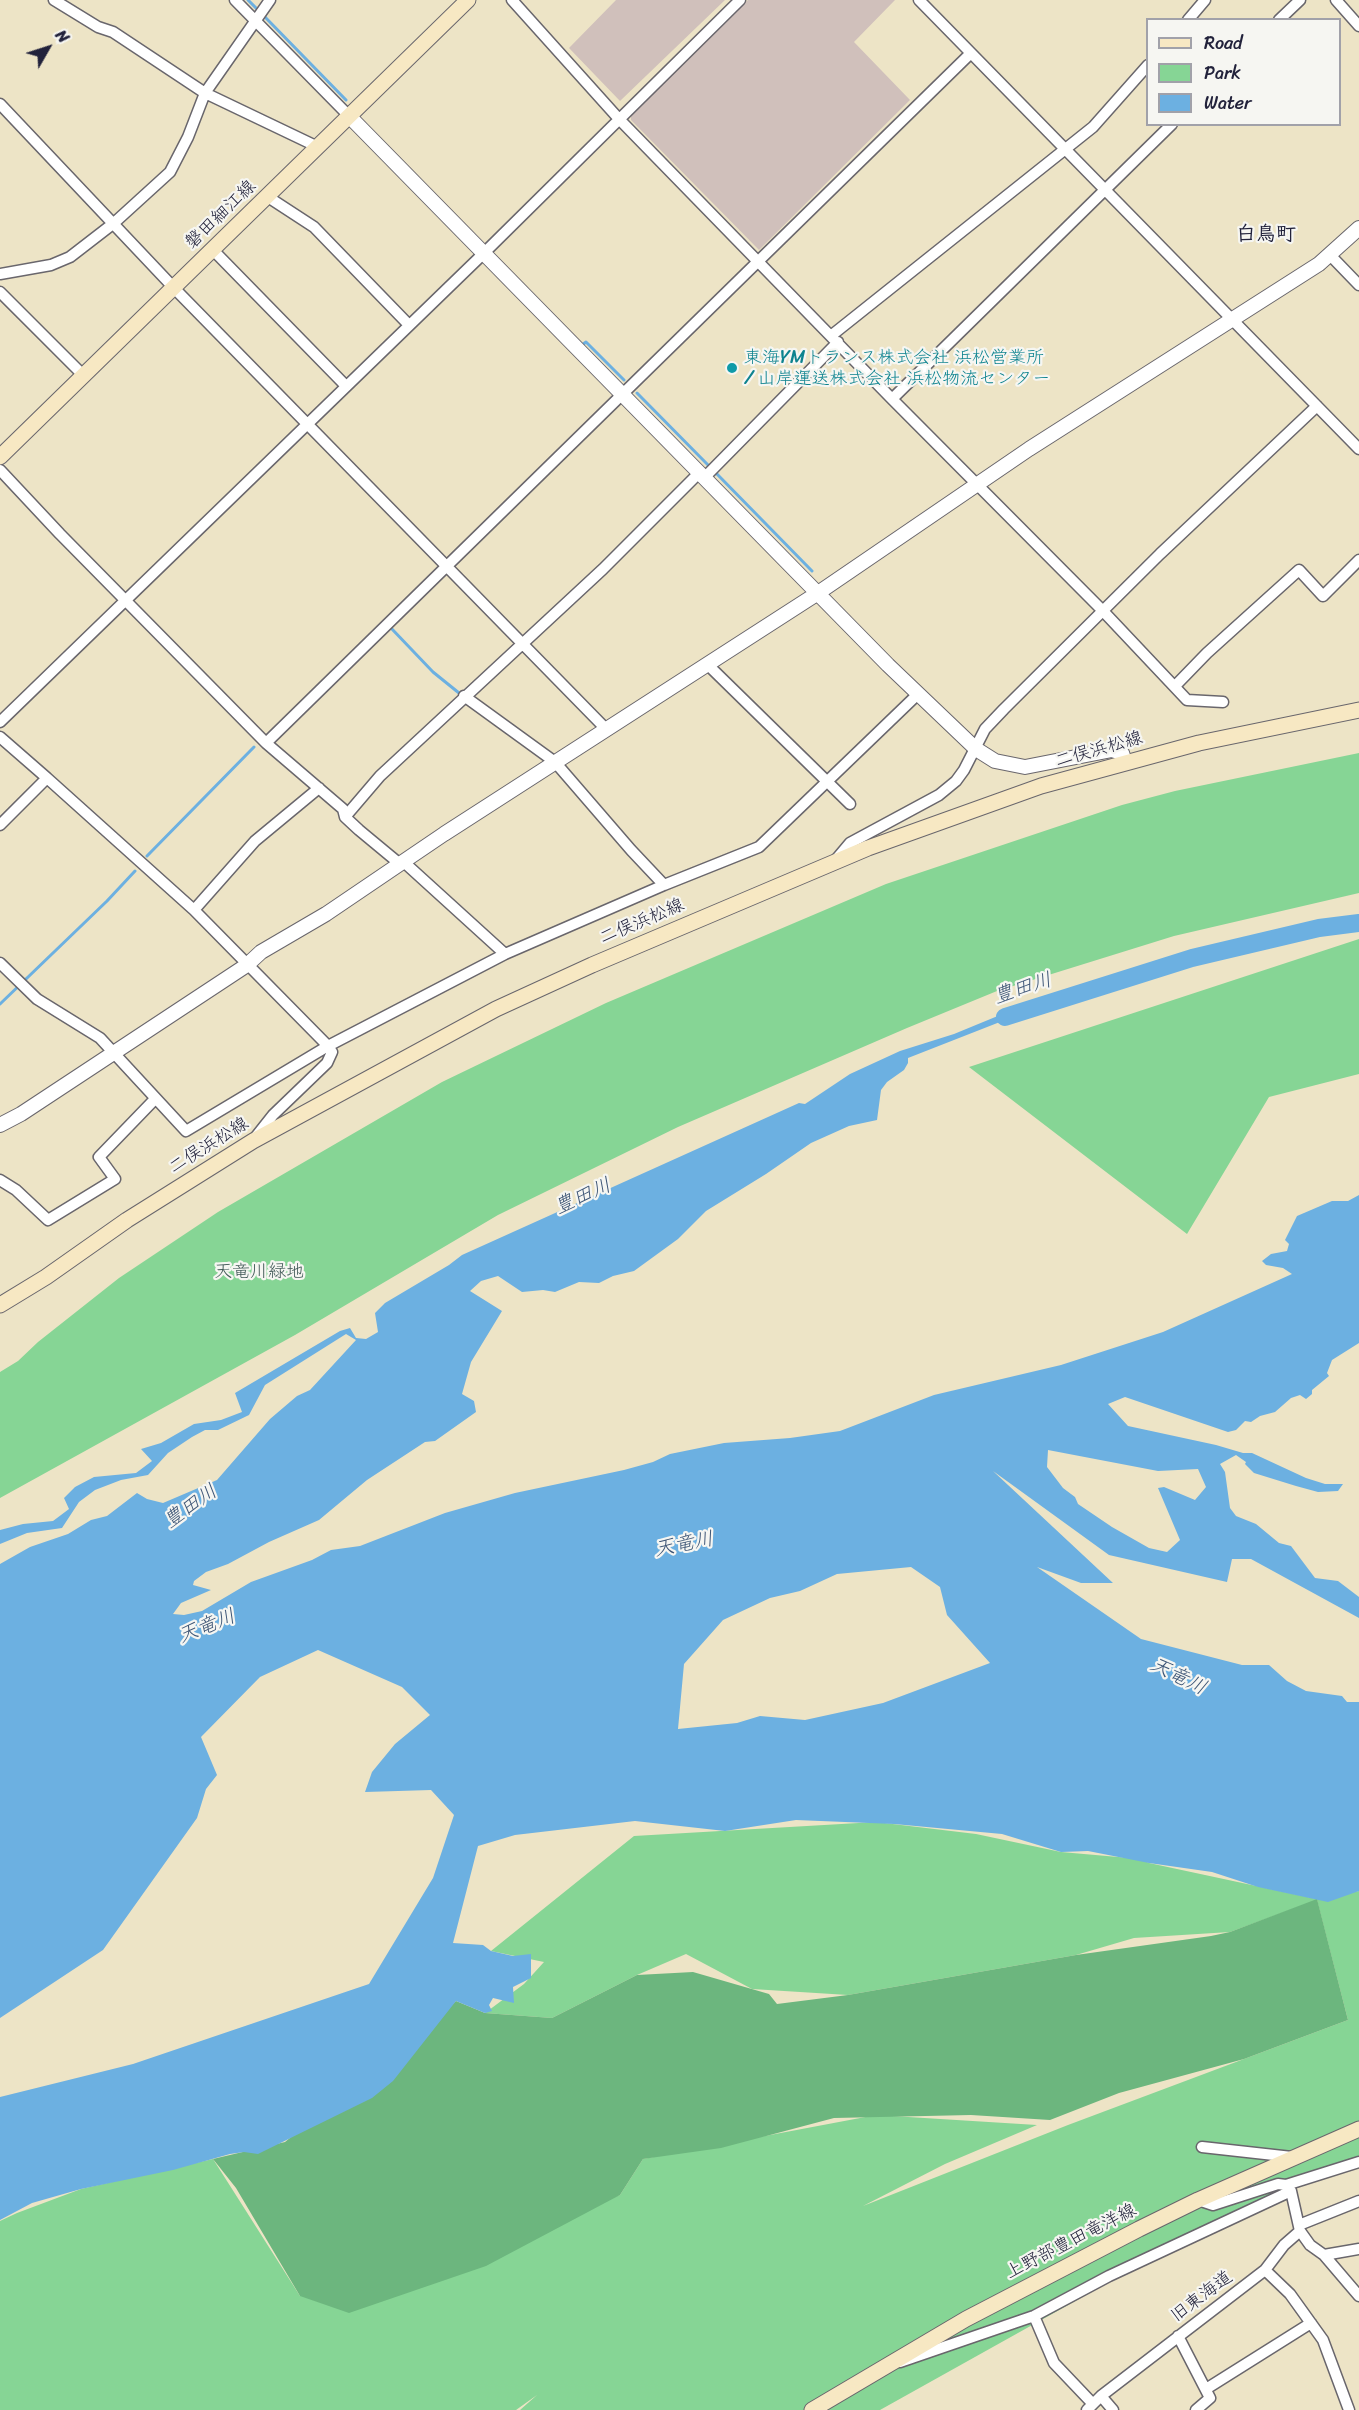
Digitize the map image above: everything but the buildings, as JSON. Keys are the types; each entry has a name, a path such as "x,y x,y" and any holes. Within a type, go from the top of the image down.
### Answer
{"main road":[{"name":"磐田細江線","path":"0,457 468,0"},
{"name":"二俣浜松線","path":"0,1305 46,1277 127,1220 253,1141 496,1009 622,952 834,862 1041,786 1199,743 1359,710"},
{"name":"上野部豊田竜洋線","path":"812,2410 976,2313 1198,2200 1359,2128"}],"street":[{"path":"54,0 98,27 113,32 205,93 318,147"},
{"path":"235,0 261,12 350,117 622,394 707,472 818,593 976,749 995,761 1025,767 1086,757 1112,750 1122,753 1125,762"},
{"path":"512,0 620,119 892,399 1103,611 1186,700 1223,702"},
{"path":"0,722 483,254 740,0"},
{"path":"919,0 1359,449"},
{"path":"1190,18 1205,0"},
{"path":"1281,18 1300,0"},
{"path":"1336,0 1359,26"},
{"path":"0,274 51,265 70,257 114,223 170,172 188,137 205,93 261,12"},
{"path":"266,743 971,53"},
{"path":"345,817 380,776 707,472 835,339 991,206 1093,127 1146,67"},
{"path":"0,104 174,288 606,729"},
{"path":"892,399 1170,126"},
{"path":"268,197 314,227 409,325"},
{"path":"0,1125 248,965 261,952 326,914 555,762 818,593 977,484 1330,255 1359,228"},
{"path":"213,250 346,386"},
{"path":"1330,255 1359,285"},
{"path":"0,292 84,376"},
{"path":"834,862 850,843 939,795 964,770 986,729 1160,554 1317,406"},
{"path":"0,470 125,602 266,743 343,809 345,817 400,864 406,864 505,954"},
{"path":"1175,686 1207,653 1299,570 1323,596 1359,560"},
{"path":"707,664 850,804"},
{"path":"0,963 37,999 100,1038 186,1131 328,1046 505,954 664,885 759,847 918,694"},
{"path":"464,696 555,762 664,885"},
{"path":"0,738 194,910 332,1052 327,1063 273,1115 253,1141"},
{"path":"0,825 47,778"},
{"path":"194,910 255,841 319,788"},
{"path":"0,1180 16,1190 48,1220 115,1179 99,1157 155,1099"},
{"path":"1202,2147 1292,2157"},
{"path":"888,2365 915,2359 1034,2316 1109,2276 1289,2188 1359,2162"},
{"path":"1198,2200 1213,2205 1278,2184 1289,2188"},
{"path":"1289,2188 1300,2228 1310,2245 1324,2255 1359,2296"},
{"path":"1300,2228 1359,2201"},
{"name":"旧東海道","path":"1094,2403 1265,2270 1300,2228"},
{"path":"1324,2255 1359,2249"},
{"path":"1265,2270 1290,2294 1323,2340 1345,2408"},
{"path":"1034,2316 1054,2362 1094,2403 1113,2410"},
{"path":"1206,2389 1311,2323"},
{"path":"1178,2336 1210,2397 1196,2410"}],"shaded area":[{"path":"616,0 725,0 620,101 569,48"},
{"path":"748,0 895,0 854,42 910,100 759,250 631,120 631,115"}],"green space":[{"name":"天竜川緑地","path":"1359,753 1359,893 1174,936 997,991 678,1127 498,1215 295,1335 0,1498 0,1372 18,1361 38,1342 119,1278 218,1212 442,1082 606,1003 886,884 1122,805 1175,791"},
{"path":"1359,939 1359,1074 1269,1097 1187,1234 969,1067"},
{"path":"876,1822 976,1834 1061,1852 1141,1859 1149,1863 1317,1899 1359,1891 1359,2157 1181,2242 880,2410 520,2410 537,2395 516,2410 0,2410 0,2221 81,2189 213,2159 300,2296 620,2195 643,2159 876,2115 1037,2125 945,2164 863,2206 1068,2125 1348,2020 1317,1900 1230,1932 1134,1938 1076,1955 848,1995 752,1989 686,1954 637,1975 552,2018 485,2013 524,1984 544,1962 491,1951 634,1836"},
{"path":"1317,1899 1348,2020 1244,2059 1119,2093 1050,2120 971,2115 834,2118 721,2148 643,2159 620,2195 486,2266 349,2313 300,2296 236,2188 213,2159 285,2142 456,2001 485,2013 552,2018 637,1975 693,1972 769,1994 777,2004 848,1995 1076,1955 1211,1936 1230,1932"}],"water":[{"name":"天竜川","path":"1022,1006 1028,1011 908,1058 904,1070 887,1082 881,1090 877,1120 849,1126 811,1143 706,1211 678,1239 634,1271 613,1276 599,1283 579,1282 555,1292 543,1290 522,1292 498,1276 481,1281 470,1291 502,1311 471,1362 462,1394 474,1401 476,1412 435,1441 425,1442 367,1480 319,1520 269,1542 228,1564 206,1572 194,1581 193,1585 211,1590 181,1603 173,1614 184,1615 202,1611 251,1582 312,1560 331,1550 360,1546 445,1513 515,1493 624,1470 653,1462 670,1454 724,1443 790,1438 840,1431 934,1395 1061,1365 1163,1332 1292,1274 1283,1268 1266,1265 1262,1261 1271,1254 1287,1251 1289,1244 1285,1240 1297,1216 1332,1201 1348,1201 1359,1195 1359,1343 1332,1360 1327,1373 1329,1376 1312,1390 1312,1394 1306,1399 1300,1395 1291,1398 1275,1412 1260,1416 1251,1422 1245,1421 1236,1430 1228,1432 1125,1397 1108,1404 1128,1426 1243,1453 1252,1453 1306,1478 1325,1484 1343,1484 1338,1491 1318,1492 1254,1473 1245,1464 1246,1462 1236,1455 1220,1464 1225,1472 1230,1508 1236,1516 1256,1524 1279,1543 1291,1546 1315,1578 1338,1581 1359,1597 1359,1618 1251,1559 1232,1559 1227,1582 1109,1555 993,1471 1113,1583 1081,1583 1037,1567 1141,1639 1242,1665 1269,1665 1287,1681 1306,1691 1342,1696 1347,1702 1359,1702 1359,1891 1328,1902 1258,1887 1212,1872 1088,1851 1061,1852 1002,1834 894,1824 796,1820 725,1831 635,1821 515,1835 478,1846 453,1943 483,1945 491,1951 513,1956 531,1954 531,1978 513,1987 514,2003 493,1998 489,2005 492,2011 485,2013 456,2001 393,2081 372,2098 258,2154 244,2152 230,2154 173,2170 81,2189 32,2203 0,2220 0,2097 133,2064 369,1984 433,1878 454,1815 431,1790 365,1792 372,1772 395,1744 430,1715 402,1687 318,1650 260,1677 201,1737 217,1775 206,1789 197,1818 103,1950 0,2018 0,1564 30,1547 68,1534 91,1520 107,1516 137,1493 147,1499 163,1503 217,1480 270,1419 297,1396 310,1390 356,1340 346,1334 265,1385 249,1415 218,1430 205,1430 192,1437 168,1453 148,1475 121,1480 95,1490 79,1502 62,1528 27,1533 0,1544 0,1530 23,1524 53,1521 69,1509 64,1498 75,1487 94,1477 136,1473 152,1461 141,1449 161,1443 194,1424 221,1420 242,1412 235,1393 340,1331 350,1328 356,1338 366,1339 378,1332 375,1313 385,1303 462,1255 799,1103 805,1104 850,1074 900,1051 954,1034","holes":["1048,1450 1158,1471 1198,1469 1206,1487 1195,1500 1164,1487 1158,1488 1180,1540 1167,1552 1149,1548 1078,1504 1075,1497 1063,1488 1047,1467","911,1567 940,1587 947,1615 990,1663 883,1703 805,1720 760,1716 737,1723 678,1729 684,1664 723,1620 770,1598 800,1591 837,1574"]}],"waterway":[{"path":"248,0 259,11"},
{"path":"264,16 346,100"},
{"path":"580,343 582,345 586,342 624,380"},
{"path":"637,393 710,467"},
{"path":"715,472 812,571"},
{"path":"391,628 433,672 459,693"},
{"path":"147,856 254,747"},
{"path":"0,1004 135,871"},
{"name":"豊田川","path":"1005,1017 1192,958 1319,928 1359,923"}],"place":[{"name":"東海YMトランス株式会社 浜松営業所 / 山岸運送株式会社 浜松物流センター","path":"732,368"}],"district":[{"name":"白鳥町","path":"1266,235"}]}
